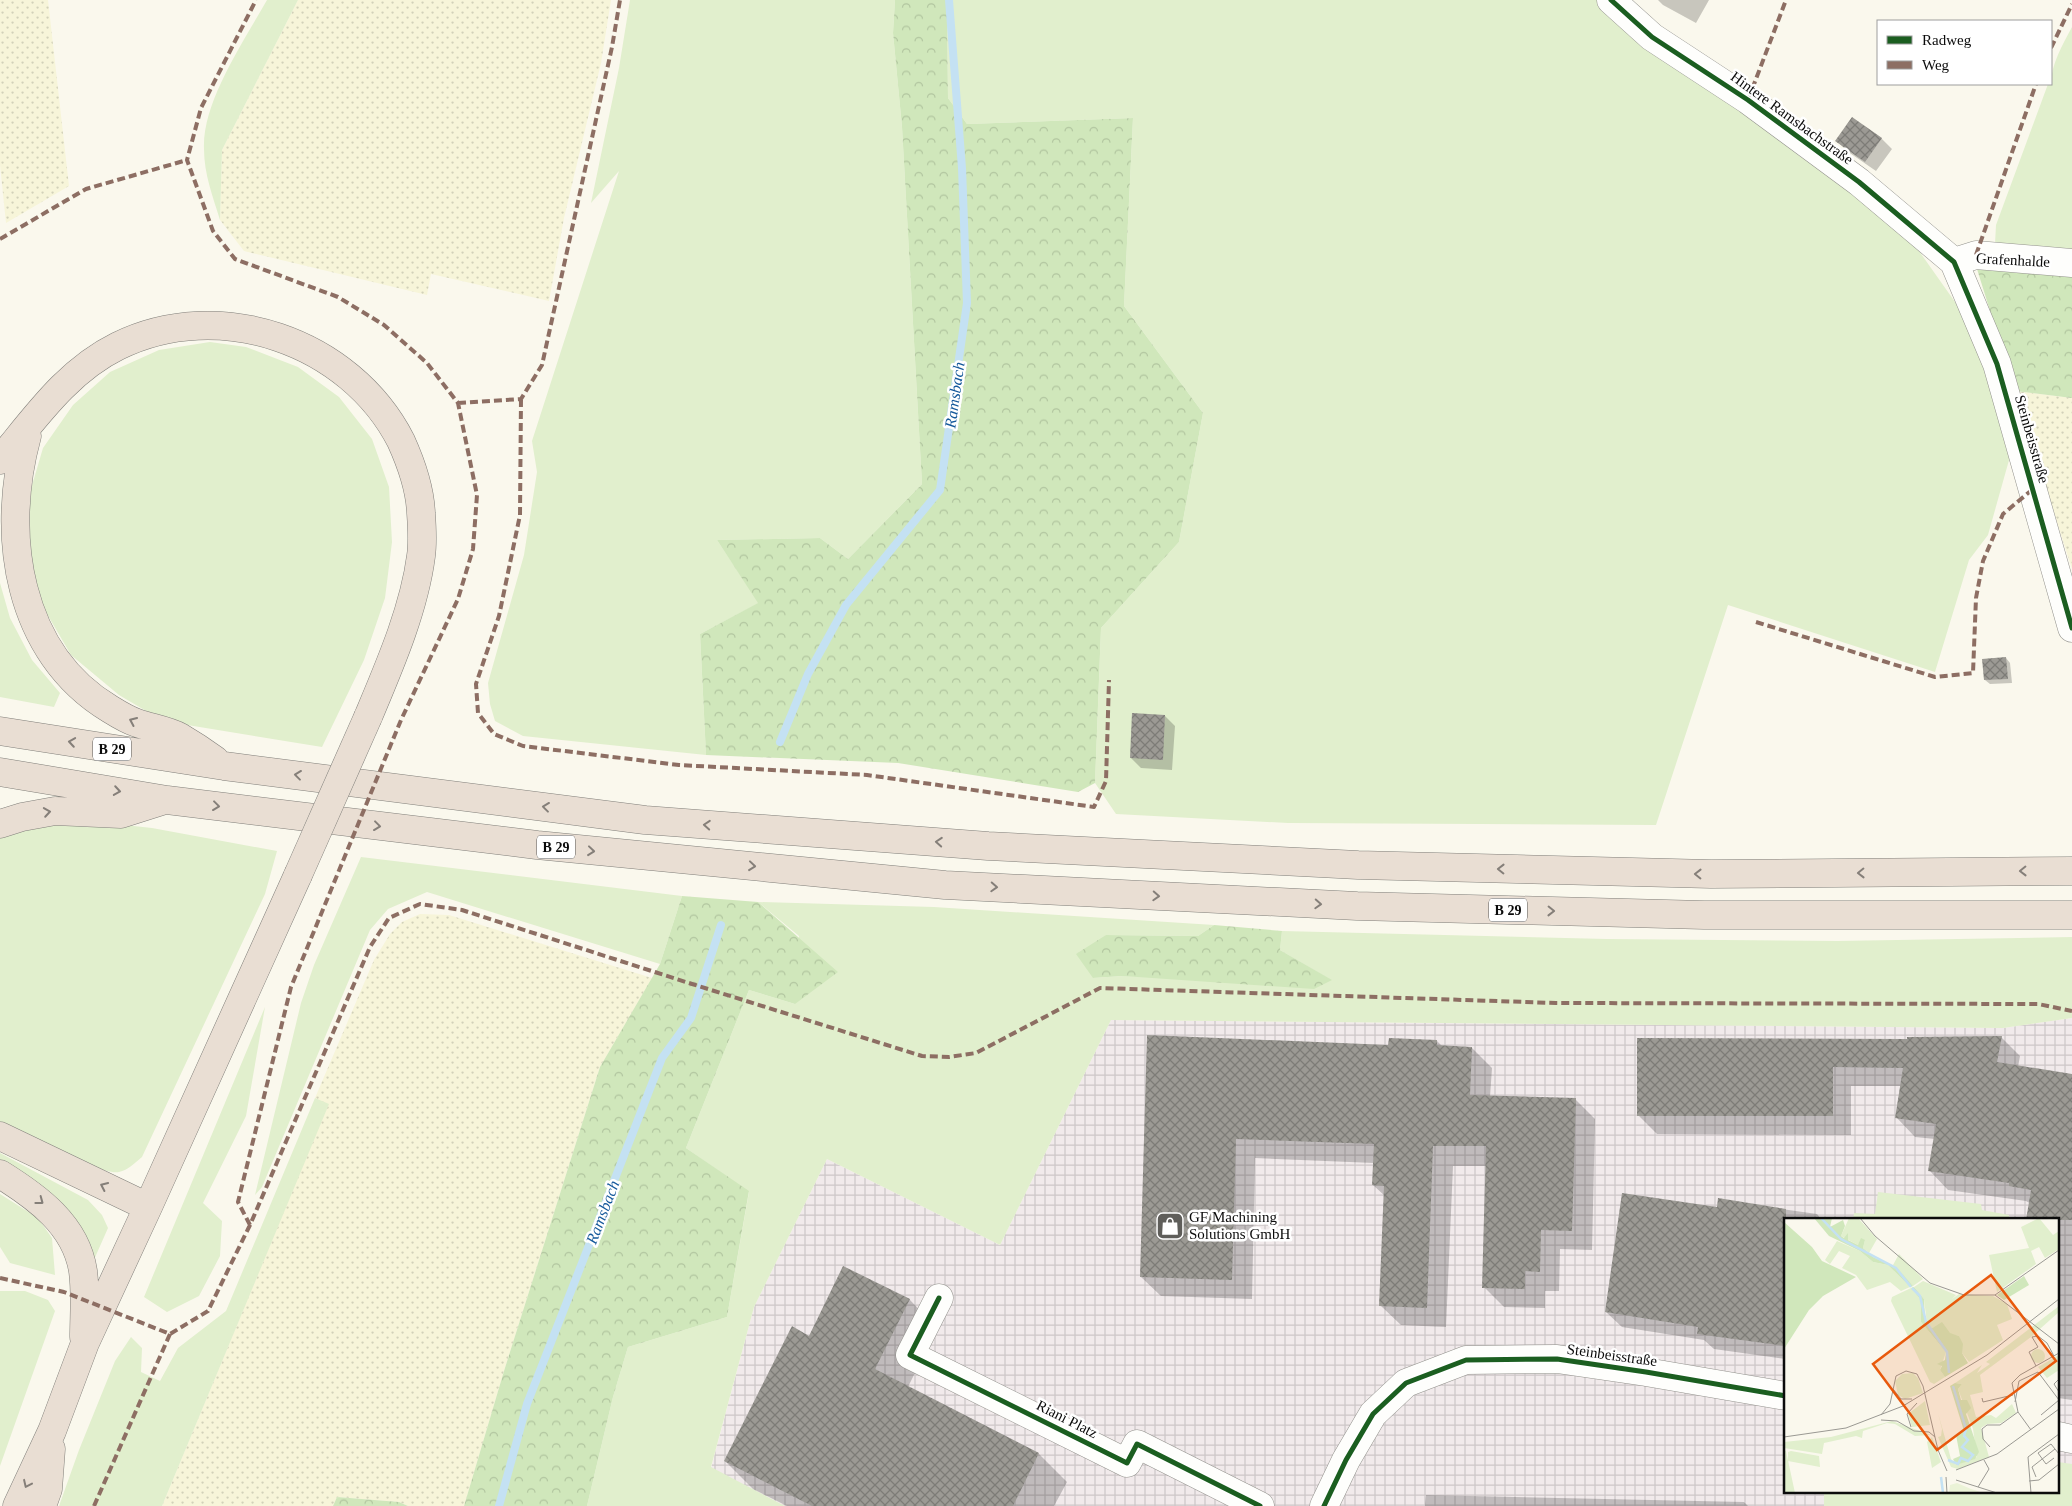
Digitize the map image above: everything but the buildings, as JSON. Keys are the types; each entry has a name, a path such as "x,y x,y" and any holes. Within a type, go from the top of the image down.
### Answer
{"highway":[{"path":"0,460 56,392 74,375 110,350 141,336 166,329 192,326 243,328 294,342 322,356 343,370 363,388 381,408 408,457 421,510 421,555 415,585 388,668 298,876 85,1342 52,1431 17,1506"},
{"path":"40,413 27,438 17,464 10,491 8,519 8,547 13,575 21,602 33,628 48,652 66,674 86,693 109,709 134,722 179,736 224,766"},
{"name":"B 29","path":"0,731 224,766 645,820 988,846 1358,865 1711,874 2072,871"},
{"name":"B 29","path":"0,772 168,800 537,846 945,885 1357,906 1704,915 2072,915"},
{"path":"0,824 22,816 55,811 121,814 168,800"},
{"path":"0,1136 148,1207"},
{"path":"0,1174 47,1207 65,1227 77,1249 83,1271 85,1342"},
{"path":"42,1506 48,1490 52,1431"}],"street":[{"name":"Hintere Ramsbachstraße","path":"1611,0 1652,37 1748,100 1859,182 1954,262"},
{"name":"Grafenhalde","path":"1954,262 1976,255 2072,263"},
{"name":"Steinbeisstraße","path":"1954,262 1997,364 2072,628"},
{"name":"Riani Platz","path":"939,1298 910,1354 1127,1463 1137,1444 1260,1506"},
{"name":"Steinbeisstraße","path":"1324,1506 1346,1460 1373,1414 1406,1384 1466,1360 1557,1359 1784,1396"}],"shaded area":[{"path":"0,0 48,0 69,186 6,223 0,165"},
{"path":"298,0 611,0 601,63 564,218 549,301 431,274 427,295 244,251 220,220 222,150"},
{"path":"2015,391 2072,398 2072,569"},
{"path":"420,914 449,915 652,978 600,1067 504,1371 464,1506 408,1506 399,1502 337,1497 333,1506 162,1506 328,1105 315,1098 374,960 390,934 402,922"},
{"path":"2072,1018 2072,1506 785,1506 711,1468 754,1307 827,1159 1000,1245 1111,1020 2003,1028"}],"green space":[{"path":"267,0 298,0 222,150 220,220 209,185 204,149 205,131 217,92 226,72"},
{"path":"630,0 895,0 893,33 902,127 922,484 848,559 820,538 717,540 759,603 700,634 706,755 523,736 495,721 490,704 488,683 524,555 537,472 532,441 619,171 591,203 619,68"},
{"path":"895,0 949,0 947,5 948,98 967,124 1133,118 1124,306 1203,413 1179,542 1101,628 1095,783 1078,792 898,763 706,755 700,634 758,603 717,540 820,538 848,559 922,484 902,127 893,33"},
{"path":"949,0 1603,0 1801,157 1866,201 1919,251 1960,309 1991,379 2011,453 1988,535 1969,560 1935,672 1728,605 1656,825 1288,823 1116,814 1095,783 1101,628 1179,542 1203,413 1124,306 1133,118 967,124 948,98 947,5"},
{"path":"2072,27 2072,251 1995,244 1996,225 2048,85 2052,85 2053,69 2061,47"},
{"path":"1977,269 2072,272 2072,398 2015,391"},
{"path":"210,342 246,347 298,367 339,397 372,439 389,487 392,542 385,598 364,660 322,747 163,721 119,695 71,655 43,607 27,554 28,499 43,448 73,405 110,372 159,350"},
{"path":"0,583 10,618 32,660 60,693 54,707 0,697"},
{"path":"97,822 152,828 277,851 265,894 142,1157 128,1168 119,1172 109,1171 79,1161 0,1122 0,837 23,828 35,826"},
{"path":"361,857 682,896 660,964 427,892 388,909 370,930 262,1187 255,1195 301,1003 314,965"},
{"path":"682,896 758,902 838,972 795,1004 749,990 686,1148 749,1191 727,1317 628,1347 613,1397 587,1506 464,1506 504,1371 600,1067 660,964"},
{"path":"758,902 934,907 1214,925 1198,936 1106,935 1093,978 1123,976 1331,980 1280,950 1282,931 1607,939 1837,941 2072,937 2072,1018 2003,1028 1111,1020 1000,1245 827,1159 754,1307 711,1467 785,1506 587,1506 613,1397 628,1347 727,1317 749,1192 686,1148 749,990 795,1004 799,936"},
{"path":"1214,925 1282,931 1280,950 1332,980 1314,989 1123,976 1093,978 1076,954 1106,935 1198,936"},
{"path":"265,1007 246,1116 203,1203 222,1221 220,1256 199,1296 167,1312 144,1297"},
{"path":"315,1098 329,1104 162,1506 59,1506 79,1450 115,1361 131,1337 142,1348 141,1372 160,1381 178,1348 226,1311"},
{"path":"0,1153 88,1200 102,1215 108,1228 89,1271 0,1162"},
{"path":"1878,1192 1981,1204 1982,1210 2009,1215 2009,1218 1853,1218 1854,1213 1875,1214"},
{"path":"0,1194 38,1218 52,1238 55,1275 10,1263 0,1247"},
{"path":"0,1291 25,1291 48,1300 55,1311 0,1466"},
{"path":"2060,1462 2072,1464 2072,1506 1824,1506 1824,1494 2060,1494"},
{"path":"337,1497 399,1502 408,1506 333,1506"}],"waterway":[{"name":"Ramsbach","path":"780,742 808,674 846,605 940,490 967,303 962,168 949,0"},
{"name":"Ramsbach","path":"499,1506 527,1404 662,1058 691,1018 721,925"}],"marked path":[{"path":"250,1225 238,1202 291,987 401,720 458,599 473,549 477,495 458,403 427,363 384,325 338,297 235,259 213,231 187,160 201,108 256,0"},
{"path":"458,403 521,399 542,365 612,47 620,0"},
{"path":"1748,100 1786,0"},
{"path":"2052,46 2072,4"},
{"path":"1976,255 2036,85"},
{"path":"0,239 86,189 187,160"},
{"path":"521,399 520,515 499,616 476,684 478,713 494,734 523,746 679,765 867,775 1094,807 1106,781 1109,680"},
{"path":"1756,622 1935,677 1973,673 1976,598 1983,561 2003,514 2033,489"},
{"path":"0,1278 64,1292 170,1334 208,1311 250,1225 370,947 389,918 420,904 462,910 922,1056 949,1057 976,1053 1100,988 1556,1003 2038,1004 2072,1011"},
{"path":"94,1506 170,1334"}],"cycle path":[{"path":"1611,0 1652,37 1748,100 1859,182 1954,262 1997,364 2072,628"},
{"path":"939,1298 910,1355 1127,1463 1137,1444 1260,1506"},
{"path":"1324,1506 1346,1460 1373,1414 1406,1383 1466,1360 1557,1359 1784,1396"}],"place":[{"name":"GF Machining Solutions GmbH","path":"1170,1226"}]}
